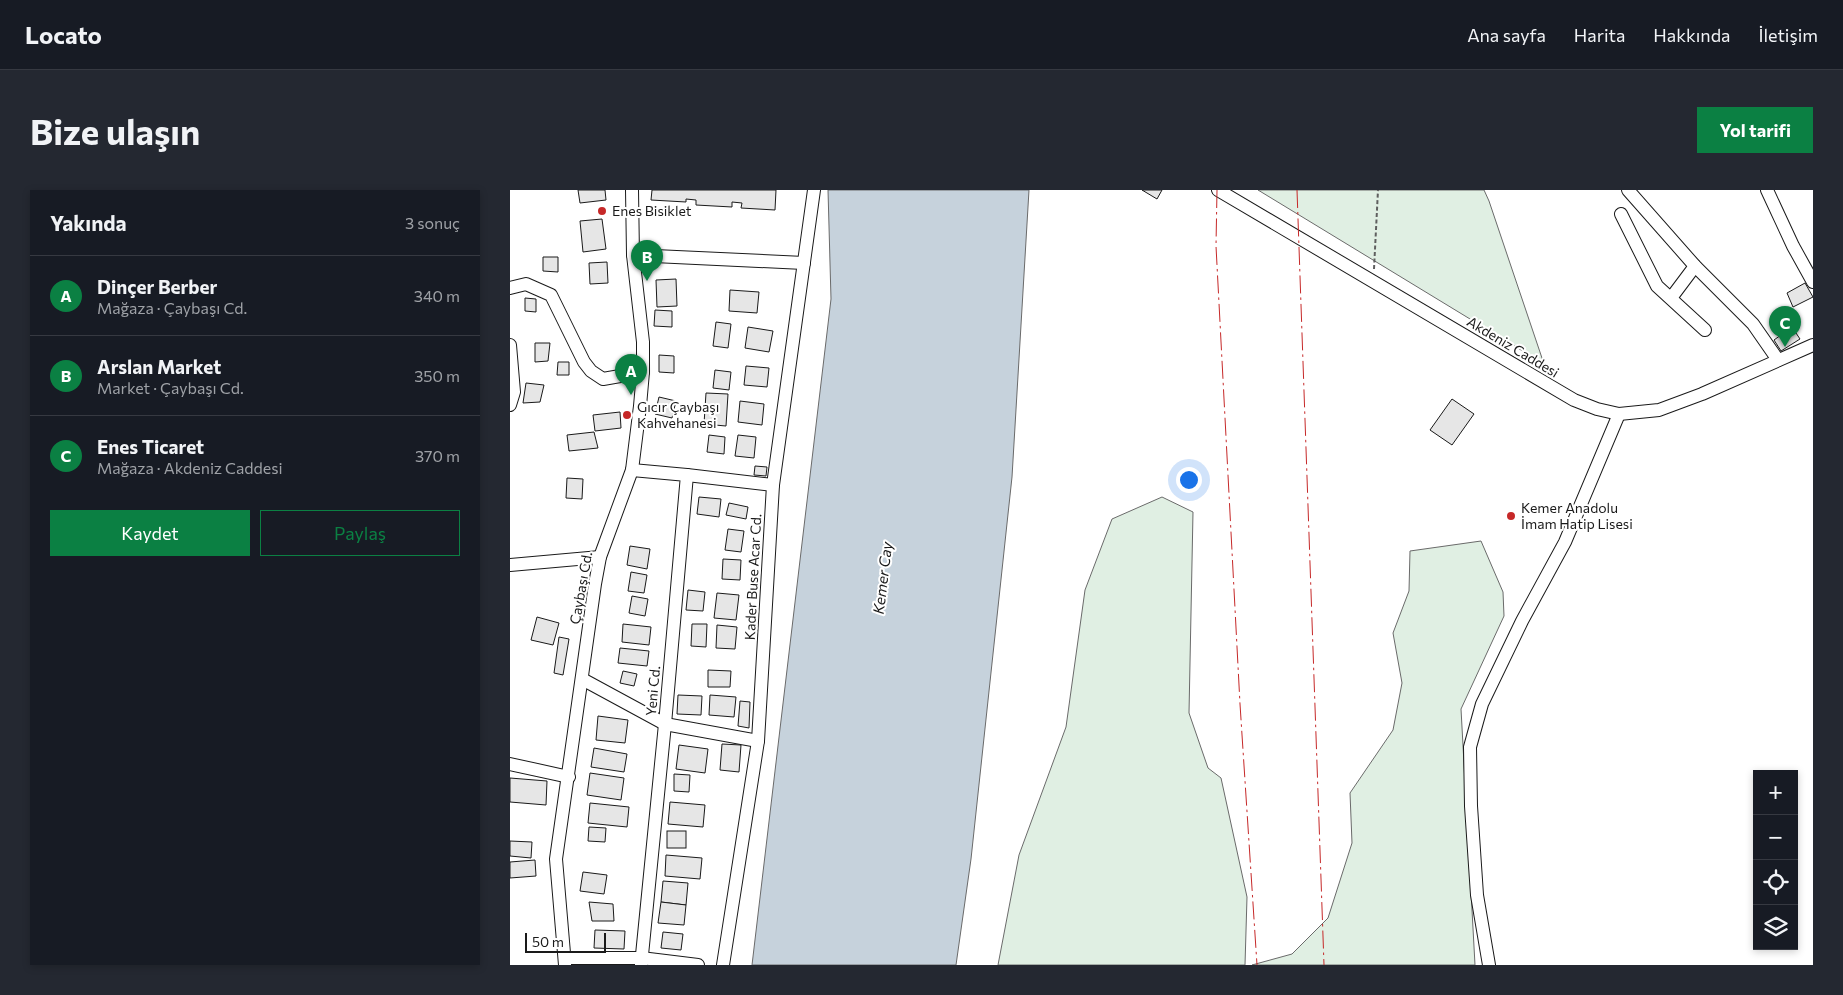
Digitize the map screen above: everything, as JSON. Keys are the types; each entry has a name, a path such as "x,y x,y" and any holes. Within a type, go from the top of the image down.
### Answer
{"street":[{"name":"Çaybaşı Cd.","path":"565,961 556,859 595,584 600,557 632,470 643,372 643,342 634,255 632,190"},
{"name":"Kader Buse Acar Cd.","path":"723,965 758,741 773,485 814,190"},
{"name":"Akdeniz Caddesi","path":"1218,190 1574,400 1597,409 1619,414 1659,410 1702,394 1813,345"},
{"path":"1628,190 1695,266 1753,324 1778,360"},
{"path":"1767,190 1793,246 1813,282"},
{"path":"1622,214 1652,278 1661,290 1705,330"},
{"path":"634,255 804,263"},
{"path":"1671,298 1695,266"},
{"path":"510,288 526,284 551,295 584,362 591,371 603,379 643,372"},
{"path":"510,345 514,392 510,405"},
{"path":"1489,965 1477,895 1471,806 1470,747 1482,704 1522,620 1565,542 1619,414"},
{"path":"632,470 773,485"},
{"name":"Yeni Cd.","path":"641,962 665,724 687,475"},
{"path":"510,566 600,557"},
{"path":"582,679 665,724 758,741"},
{"path":"510,764 569,777"},
{"path":"565,961 698,965"}],"path":[{"path":"1373,282 1378,190"}],"green space":[{"path":"1258,190 1484,190 1544,364"},
{"path":"1162,497 1193,512 1189,713 1208,768 1221,778 1247,897 1245,965 998,965 1019,855 1066,727 1085,590 1112,519"},
{"path":"1481,541 1503,592 1504,616 1461,709 1475,965 1252,965 1292,954 1328,918 1352,843 1350,793 1393,730 1402,683 1393,633 1409,591 1410,551"}],"water":[{"name":"Kemer Cay","path":"828,190 1029,190 1012,477 971,859 956,965 752,965 831,299"}],"building":[{"path":"578,190 605,190 606,200 580,203"},
{"path":"652,190 776,190 775,210 741,208 742,203 732,202 732,207 696,205 696,200 686,199 686,202 651,200"},
{"path":"1142,190 1162,190 1157,199"},
{"path":"602,219 606,249 583,252 580,221"},
{"path":"543,257 558,257 558,272 543,271"},
{"path":"607,262 608,283 590,284 589,263"},
{"path":"676,279 677,306 657,307 656,280"},
{"path":"1805,283 1813,297 1793,307 1787,293"},
{"path":"730,290 759,292 757,313 729,311"},
{"path":"525,298 536,299 536,312 525,311"},
{"path":"655,310 672,311 672,327 654,326"},
{"path":"716,322 731,324 728,348 713,346"},
{"path":"748,327 773,331 769,352 745,348"},
{"path":"1792,327 1800,339 1781,351 1774,340"},
{"path":"535,343 550,343 548,361 535,362"},
{"path":"659,355 674,356 674,373 659,372"},
{"path":"558,362 569,362 569,375 557,375"},
{"path":"746,366 769,368 767,387 744,385"},
{"path":"715,370 731,372 729,390 713,388"},
{"path":"526,383 544,385 540,402 523,403"},
{"path":"706,393 728,394 726,426 704,424"},
{"path":"659,397 676,401 672,418 655,414"},
{"path":"1452,399 1474,414 1452,445 1430,430"},
{"path":"740,401 764,404 762,425 738,422"},
{"path":"620,412 621,428 595,431 593,415"},
{"path":"594,432 598,448 569,451 567,435"},
{"path":"709,435 725,437 724,454 707,452"},
{"path":"738,435 756,437 754,458 735,456"},
{"path":"755,466 767,467 766,476 754,475"},
{"path":"567,478 583,479 582,499 566,498"},
{"path":"699,497 721,499 719,517 697,514"},
{"path":"729,503 748,507 746,519 726,515"},
{"path":"728,529 744,531 741,552 725,550"},
{"path":"630,546 650,549 647,569 627,565"},
{"path":"723,559 741,560 740,580 722,579"},
{"path":"631,572 647,575 644,593 628,591"},
{"path":"688,590 705,592 703,611 686,610"},
{"path":"717,593 739,595 736,620 714,618"},
{"path":"632,596 648,599 645,616 629,613"},
{"path":"537,617 559,623 553,645 531,640"},
{"path":"623,624 651,627 649,645 622,642"},
{"path":"692,624 707,624 706,647 691,646"},
{"path":"717,625 737,627 735,649 716,648"},
{"path":"559,637 569,639 563,675 554,673"},
{"path":"620,648 649,651 647,666 618,663"},
{"path":"708,670 731,671 730,687 708,687"},
{"path":"623,671 637,674 634,686 620,683"},
{"path":"678,695 702,696 701,715 677,714"},
{"path":"710,695 736,697 734,717 709,715"},
{"path":"740,701 750,702 749,728 738,726"},
{"path":"598,716 628,720 625,743 596,740"},
{"path":"722,744 741,745 739,772 720,770"},
{"path":"679,745 708,749 705,773 676,769"},
{"path":"594,748 627,754 624,772 591,767"},
{"path":"590,773 624,778 621,800 587,795"},
{"path":"674,774 690,775 689,792 674,791"},
{"path":"510,778 547,781 546,805 510,802"},
{"path":"670,802 705,805 703,827 668,824"},
{"path":"590,803 629,807 627,827 588,823"},
{"path":"589,827 606,828 605,842 588,841"},
{"path":"667,831 686,831 686,848 667,848"},
{"path":"510,841 532,842 531,858 510,856"},
{"path":"666,855 702,858 700,879 665,876"},
{"path":"535,860 536,876 510,878 510,862"},
{"path":"583,872 607,875 604,894 580,891"},
{"path":"663,881 688,883 686,905 661,902"},
{"path":"589,902 613,904 614,921 592,921"},
{"path":"661,902 686,905 684,925 658,923"},
{"path":"595,930 625,931 624,949 594,948"},
{"path":"663,932 683,934 681,950 661,948"}],"power":[{"path":"1217,190 1216,246 1240,704 1257,965"},
{"path":"1297,190 1324,965"}],"place":[{"name":"Enes Bisiklet","path":"602,211"},
{"name":"Arslan Market","path":"647,281"},
{"name":"Enes Ticaret","path":"1785,347"},
{"name":"Dinçer Berber","path":"631,395"},
{"name":"Gıcır Çaybaşı Kahvehanesi","path":"627,415"},
{"name":"Kemer Anadolu İmam Hatip Lisesi","path":"1511,516"}]}
